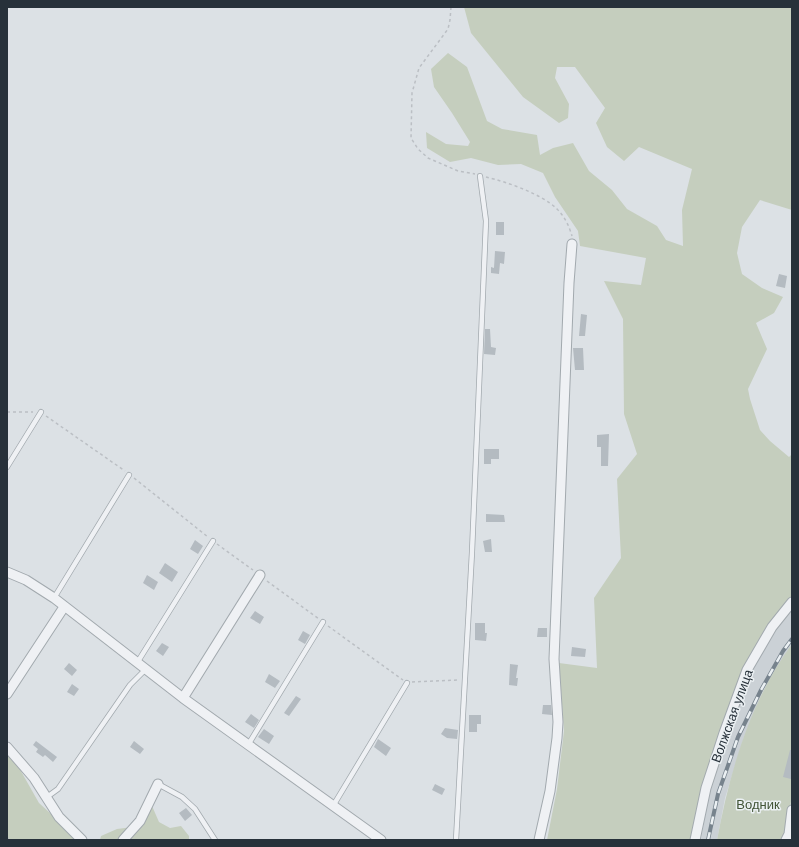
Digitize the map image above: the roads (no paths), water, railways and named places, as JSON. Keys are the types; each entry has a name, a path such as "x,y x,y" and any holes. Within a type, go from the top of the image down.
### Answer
{"street":[{"path":"539,840 550,791 558,722 554,659 569,284 572,244"},
{"path":"7,572 26,580 54,598 183,698 381,840"},
{"path":"183,698 260,575"},
{"name":"Волжская улица","path":"695,840 706,788 747,670 772,627 792,602"},
{"path":"7,694 64,607"},
{"path":"7,747 34,778 59,817 82,840"},
{"path":"123,840 140,821 158,784"},
{"path":"786,840 792,810"}],"lane":[{"path":"456,840 486,221 480,176"},
{"path":"7,467 41,412"},
{"path":"54,598 129,474"},
{"path":"137,663 213,541"},
{"path":"248,745 323,622"},
{"path":"47,797 58,789 130,685 146,669"},
{"path":"333,806 407,683"},
{"path":"158,784 182,797 195,808 215,840"}],"railway":[{"path":"708,840 718,794 738,737 761,690 783,651 792,639"}],"park label":[{"name":"Водник","path":"758,804"}]}
